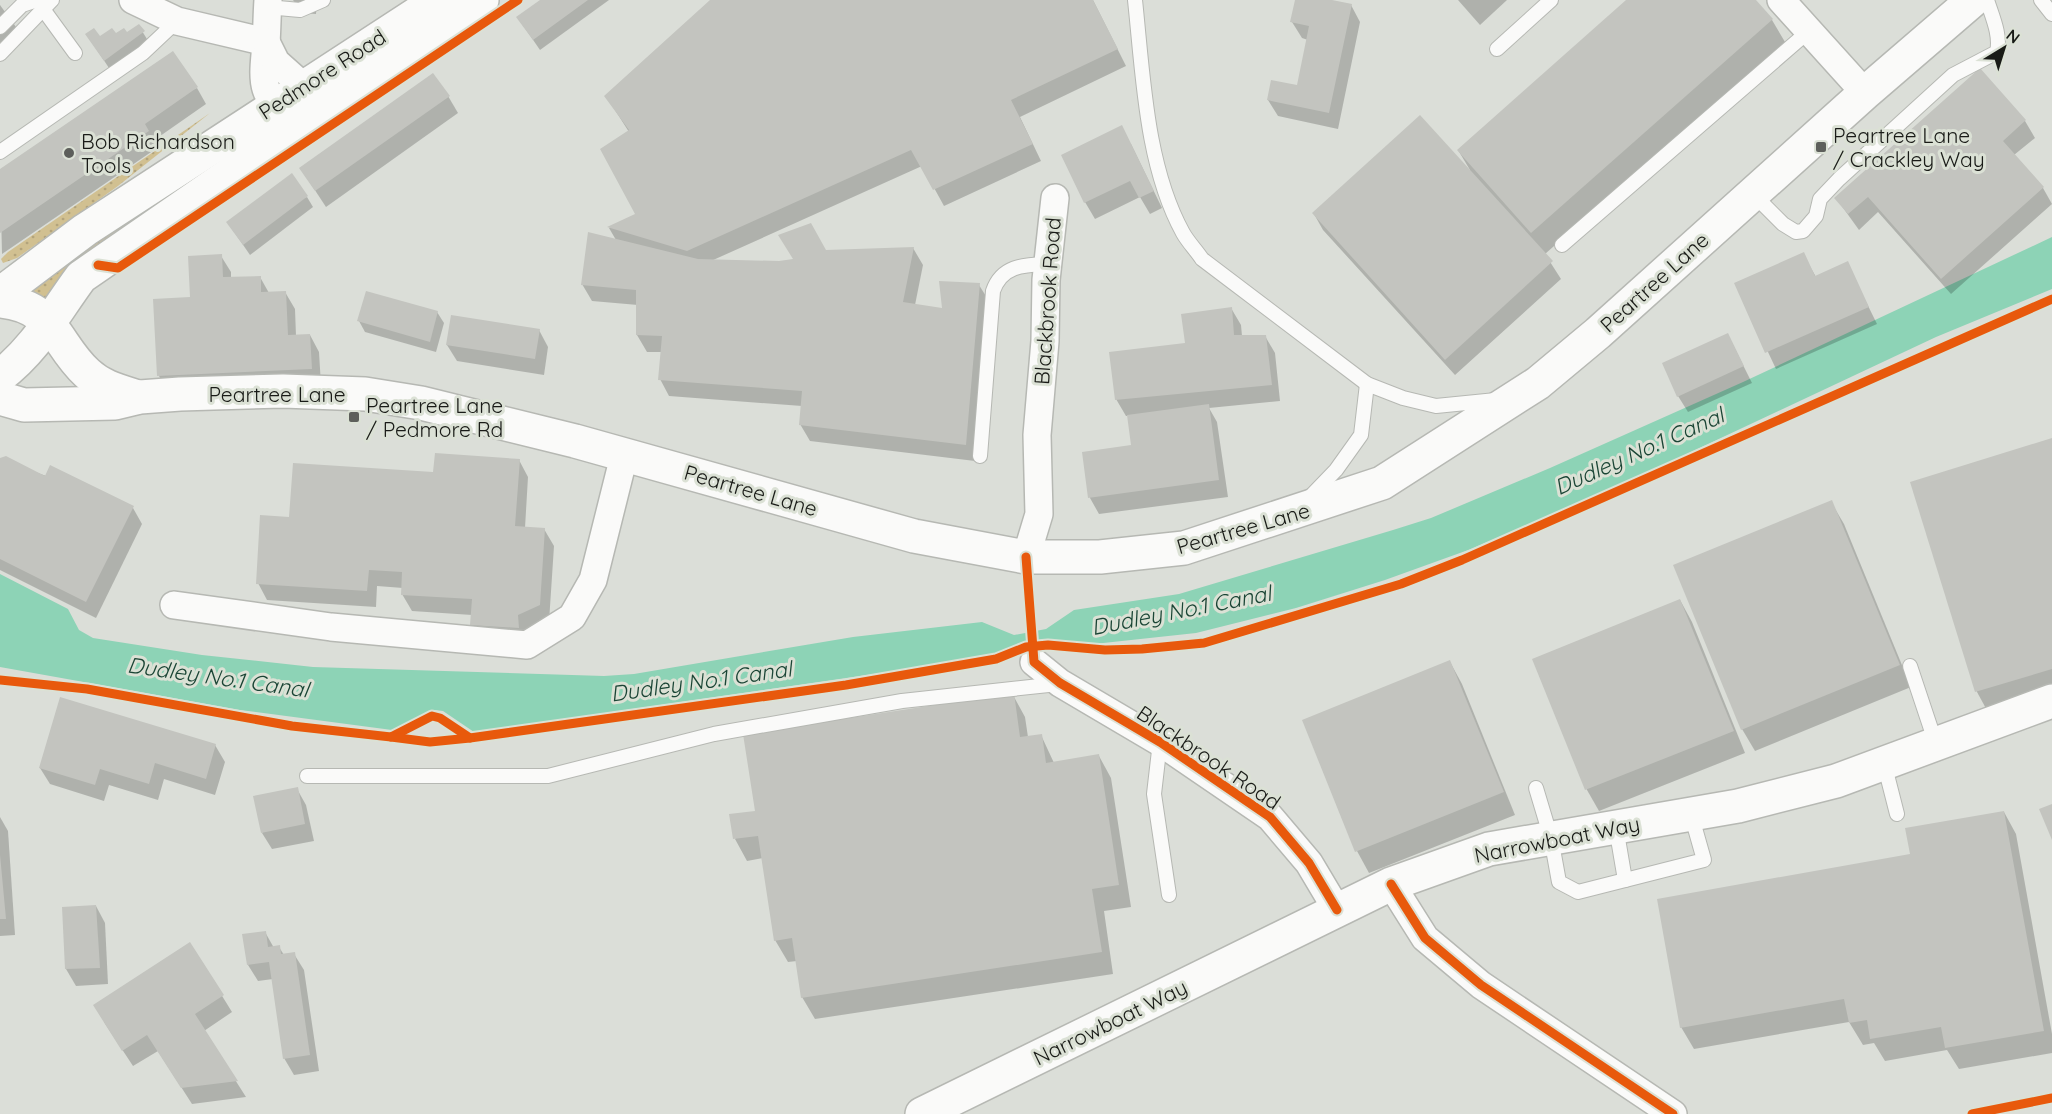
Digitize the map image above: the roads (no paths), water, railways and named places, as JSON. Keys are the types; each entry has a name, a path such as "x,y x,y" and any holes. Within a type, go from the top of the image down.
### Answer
{"main road":[{"name":"Pedmore Road","path":"49,323 81,277 438,0"},
{"name":"Pedmore Road","path":"2,290 85,230 276,104 309,101 482,0"},
{"name":"Peartree Lane","path":"0,398 24,405 115,403 140,397 283,391 365,394 421,403 624,456 914,537 1026,557 1100,557 1184,548 1382,483 1538,382 1598,333 1865,93 1973,0"},
{"path":"0,376 29,351 49,323 2,290"},
{"name":"Peartree Lane","path":"49,323 86,372 104,386 140,397"},
{"name":"Narrowboat Way","path":"922,1114 1391,884 1489,849 1738,806 1825,783 1884,764 2052,701"}],"street":[{"path":"133,0 177,21 266,42"},
{"path":"1781,0 1865,93"},
{"path":"268,4 262,77 268,94 276,104"},
{"path":"266,42 276,62 309,101"},
{"name":"Blackbrook Road","path":"1026,557 1039,514 1036,435 1055,198"},
{"path":"174,605 331,627 527,645 572,617 593,580 624,456"},
{"name":"Blackbrook Road","path":"1034,662 1060,683 1160,742 1269,817 1309,863 1337,910"},
{"path":"1391,884 1425,938 1481,985 1674,1114"}],"lane":[{"path":"268,4 300,10 323,0"},
{"path":"1135,0 1149,126 1167,195 1183,233 1202,259 1367,384 1403,398 1436,406 1513,398"},
{"path":"1497,49 1551,0"},
{"path":"1753,194 1784,224 1796,232 1803,231 1816,216 1820,199 1839,179 1953,75 1997,52 1999,44 1996,27 1987,0"},
{"path":"2041,0 2052,14"},
{"path":"0,27 22,5 44,3"},
{"path":"44,3 75,53"},
{"path":"0,54 44,3"},
{"path":"0,152 143,53 177,21"},
{"path":"1562,245 1809,31"},
{"path":"118,70 126,83"},
{"path":"101,82 110,94"},
{"path":"38,126 46,138"},
{"path":"980,456 993,291 997,279 1005,271 1023,266 1048,264"},
{"path":"1293,514 1336,470 1361,435 1367,384"},
{"path":"1910,666 1936,744"},
{"path":"307,777 548,776 714,734 902,701 1060,683"},
{"path":"1160,742 1154,794 1169,895"},
{"path":"1884,764 1897,814"},
{"path":"1536,788 1551,838 1559,882 1578,892 1704,860 1691,814"},
{"path":"1616,827 1625,880"}],"water":[{"name":"Dudley No.1 Canal","path":"2052,237 2052,289 1936,337 1625,483 1471,549 1385,580 1296,608 1196,633 1094,644 1048,640 1012,647 984,658 474,732 443,711 435,710 392,730 240,710 0,667 0,574 68,609 79,630 93,638 202,655 313,667 604,676 634,674 853,637 982,622 1014,635 1046,629 1074,610 1179,594 1431,518 1743,382"}],"place":[{"name":"Peartree Lane / Crackley Way","path":"1821,147"},
{"name":"Bob Richardson Tools","path":"69,153"},
{"name":"Peartree Lane / Pedmore Rd","path":"354,417"}]}
